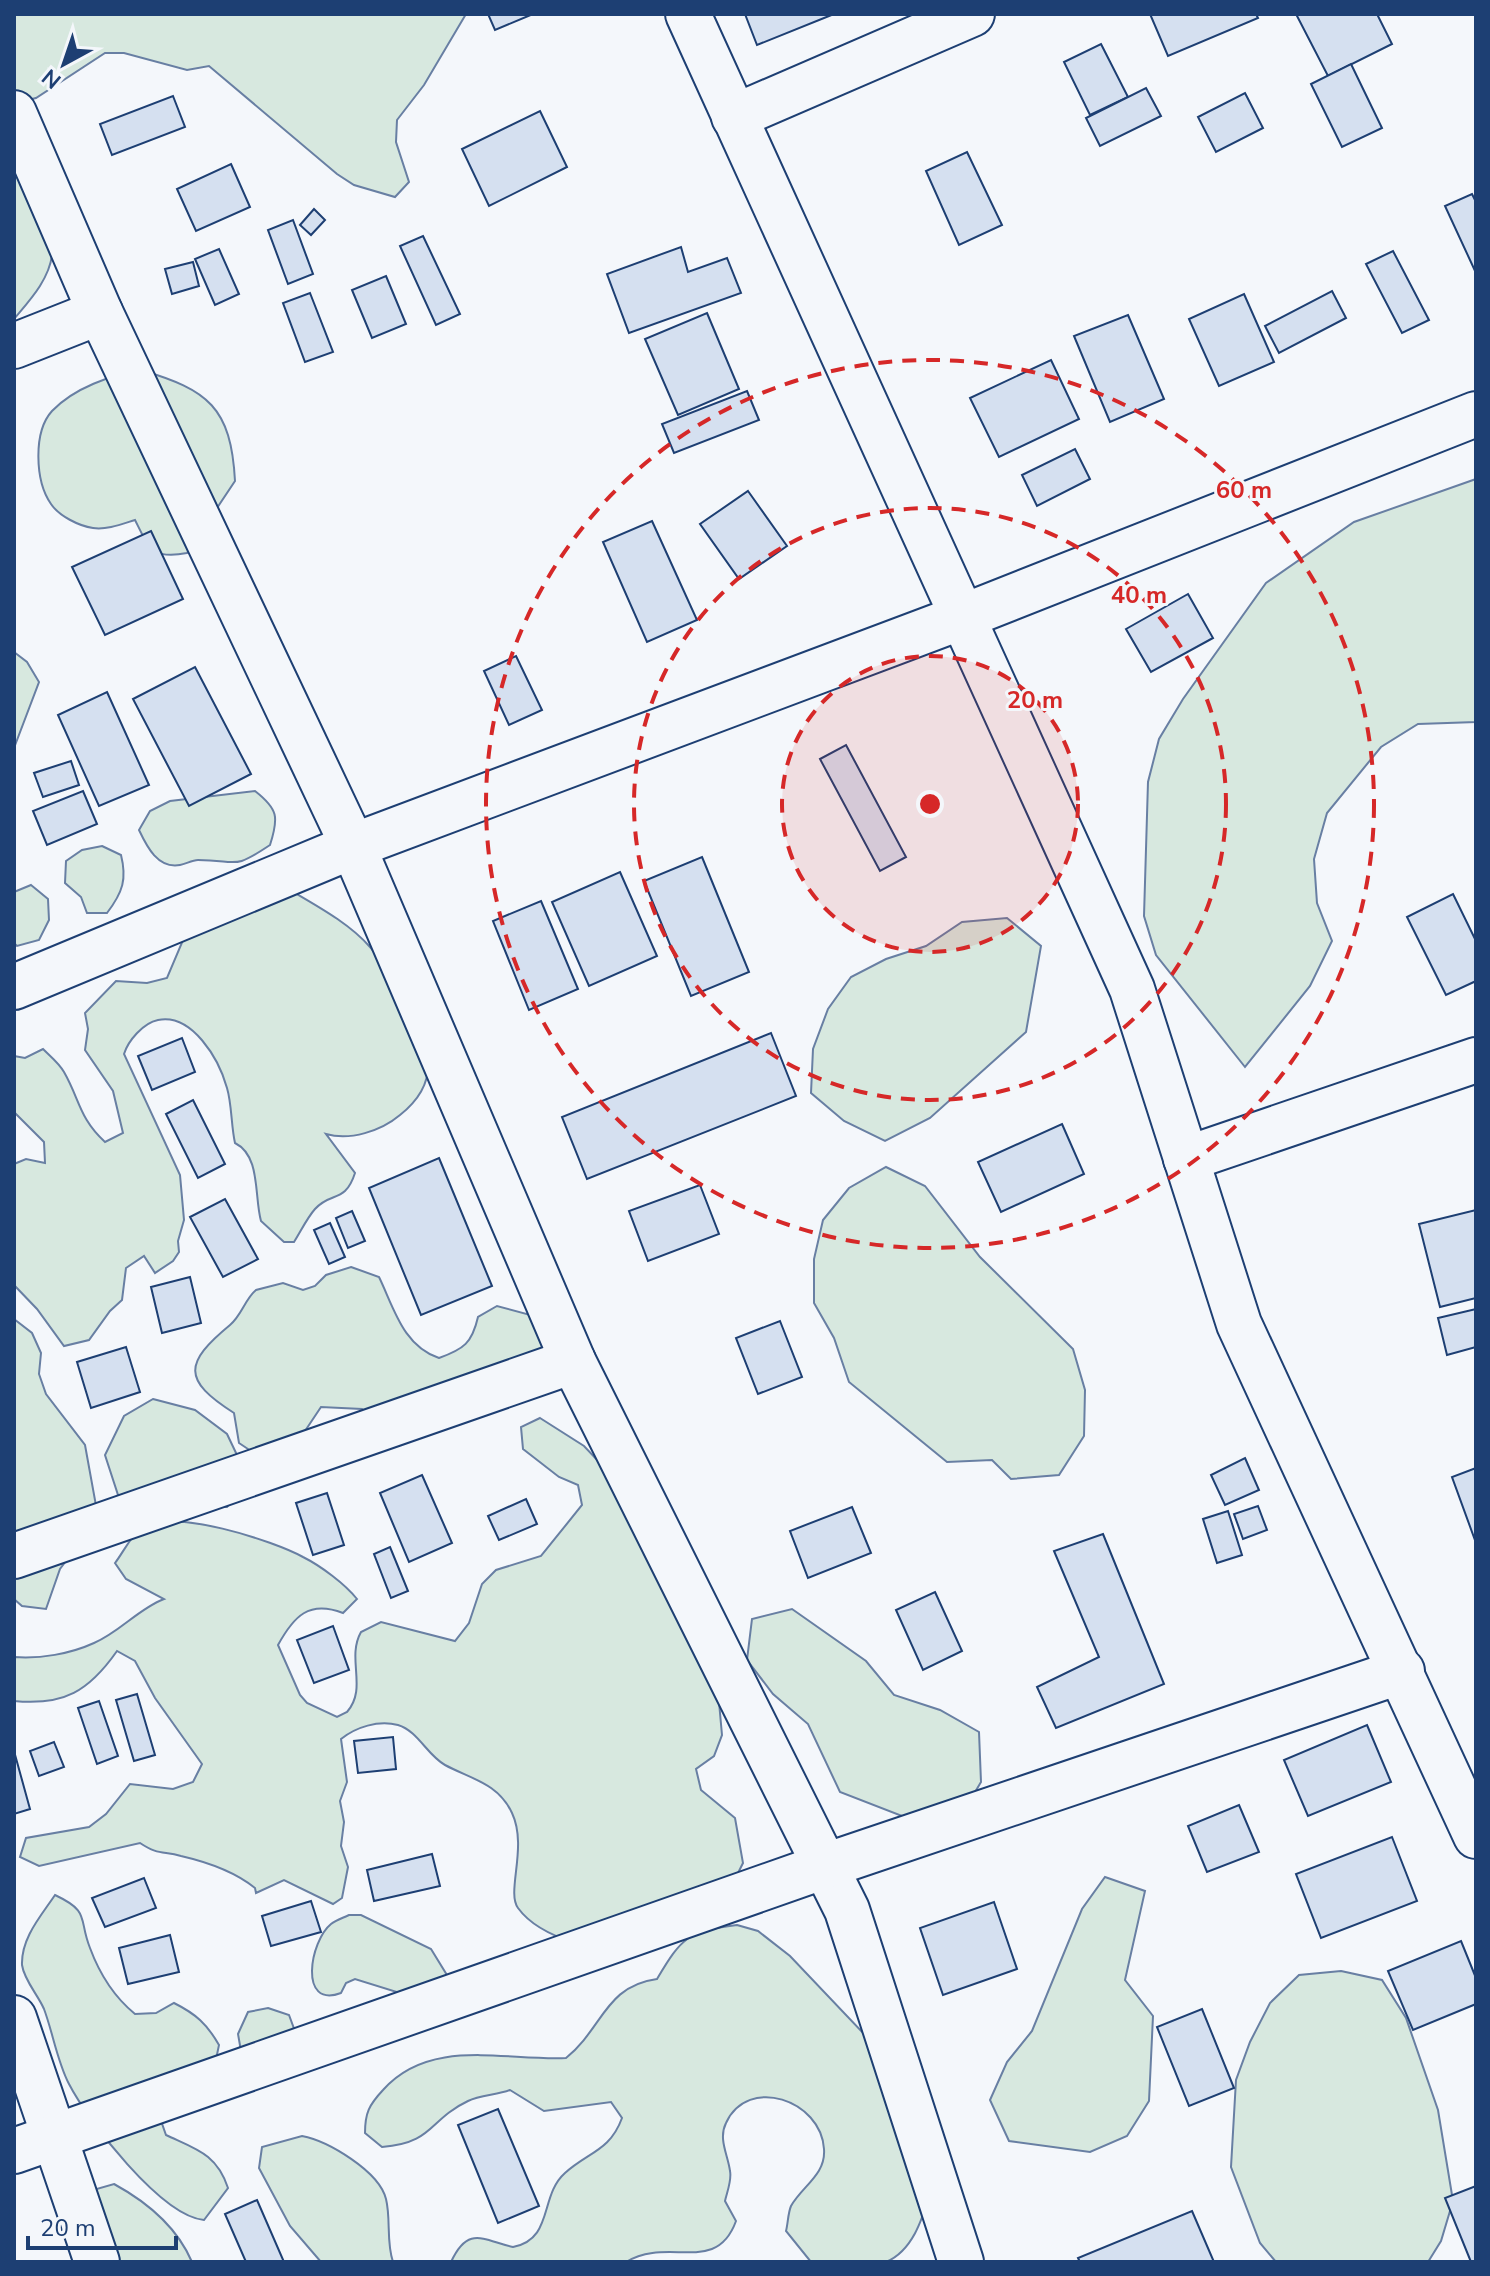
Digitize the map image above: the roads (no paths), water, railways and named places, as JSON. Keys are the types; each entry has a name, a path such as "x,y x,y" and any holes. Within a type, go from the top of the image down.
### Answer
{"street":[{"path":"688,14 1132,989 1239,1324 1476,1836"},
{"path":"734,117 972,14"},
{"path":"14,113 100,312 353,846 573,1361 847,1910 961,2262"},
{"path":"14,346 100,312"},
{"path":"14,987 353,846 962,617 1476,414"},
{"path":"1186,1159 1476,1060"},
{"path":"14,1556 573,1361"},
{"path":"34,2144 825,1866 1402,1671"},
{"path":"14,2018 34,2144 97,2262"}]}
